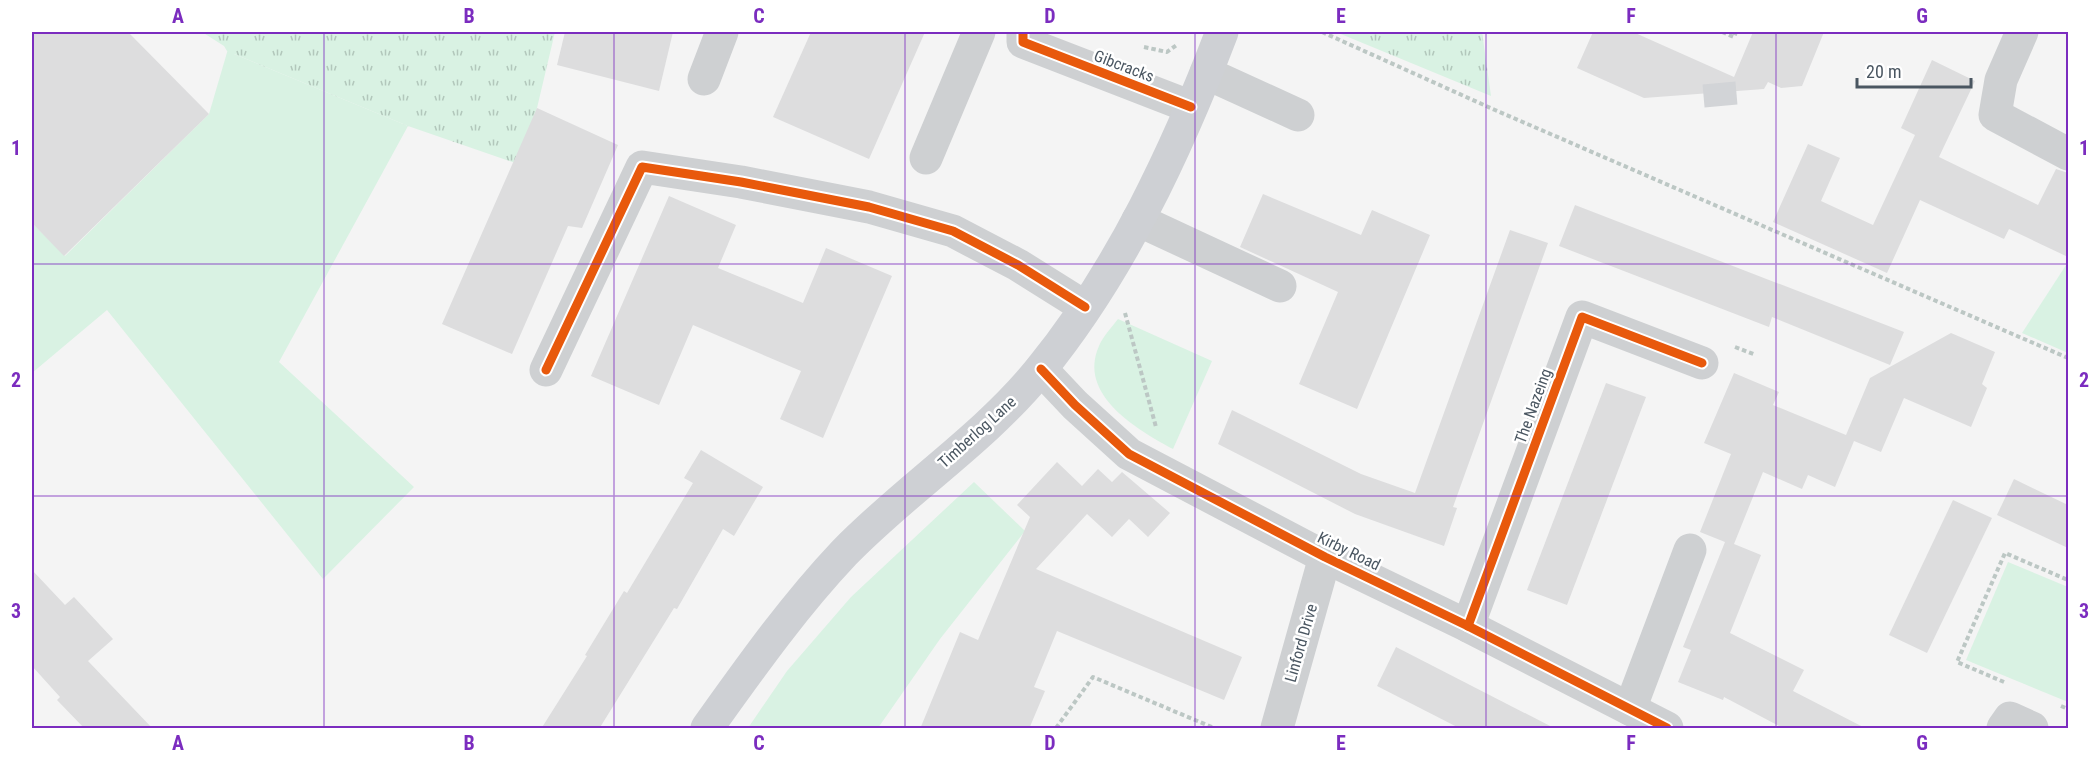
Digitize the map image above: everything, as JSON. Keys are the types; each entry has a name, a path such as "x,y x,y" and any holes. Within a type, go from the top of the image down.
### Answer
{"main road":[{"name":"Timberlog Lane","path":"707,729 760,653 844,553 928,474 988,426 1041,369 1085,307 1138,220 1191,107 1222,32"}],"street":[{"path":"704,79 722,32"},
{"path":"926,158 979,32"},
{"path":"2022,32 2001,80 1995,116 2068,154"},
{"name":"Gibcracks","path":"1017,36 1191,107"},
{"path":"1206,73 1298,115"},
{"path":"546,370 642,167 741,182 858,204 953,231 1018,265 1085,307"},
{"path":"1138,220 1280,286"},
{"name":"The Nazeing","path":"1468,626 1582,317 1713,353"},
{"name":"Kirby Road","path":"1041,369 1074,405 1129,454 1667,729"},
{"path":"1630,709 1690,550"},
{"name":"Linford Drive","path":"1277,729 1325,556"},
{"path":"2003,729 2010,718 2032,729"}],"path":[{"path":"1323,32 1495,110 2068,358"},
{"path":"1722,32 1734,37 1736,32"},
{"path":"1135,43 1156,51 1167,52 1182,39"},
{"path":"1124,308 1159,437"},
{"path":"1713,353 1756,355"},
{"path":"2009,684 1957,662 2005,553 2068,580"},
{"path":"1056,729 1093,677 1214,729"}],"green space":[{"path":"202,32 555,32 537,108 518,164 408,126 227,51 224,46"},
{"path":"233,32 234,54 408,126 279,362 414,487 323,579 107,310 32,373 32,223 65,256 209,114"},
{"path":"1336,32 1482,32 1491,96"},
{"path":"2068,262 2068,353 2022,333"},
{"path":"1118,319 1212,361 1173,449 1128,421 1104,395 1096,380 1094,364 1099,346"},
{"path":"974,482 1025,531 940,639 878,728 748,728 787,671 851,597"},
{"path":"2008,562 2068,587 2068,702 1966,660"}],"building":[{"path":"32,32 128,32 209,114 64,256 32,223"},
{"path":"565,32 673,32 659,91 557,65"},
{"path":"811,32 925,32 869,159 773,117"},
{"path":"1593,32 1633,32 1734,77 1753,32 1824,32 1802,86 1781,88 1768,82 1764,89 1644,98 1577,68"},
{"path":"1932,60 1975,81 1939,157 2038,205 2056,169 2068,173 2068,257 2009,229 2004,239 1920,200 1887,273 1773,222 1808,144 1840,158 1821,201 1873,225 1915,135 1901,128"},
{"path":"537,108 618,145 582,228 568,226 512,354 442,324"},
{"path":"1263,194 1361,235 1372,210 1430,235 1357,409 1299,384 1338,292 1240,247"},
{"path":"669,196 736,225 718,268 803,303 826,248 892,276 823,438 780,419 801,371 693,325 659,405 591,376"},
{"path":"1575,205 1904,332 1890,365 1772,317 1769,327 1559,246"},
{"path":"1510,230 1548,243 1453,507 1457,508 1444,546 1355,514 1218,444 1232,410 1361,474 1415,493"},
{"path":"1951,333 1995,352 1982,384 1987,388 1971,427 1904,398 1881,452 1854,441 1835,487 1808,475 1802,489 1763,472 1734,544 1761,555 1730,633 1804,670 1793,691 1867,729 1785,729 1724,697 1723,700 1678,682 1691,650 1683,647 1725,542 1700,532 1731,454 1704,443 1734,373 1779,392 1773,405 1846,435 1870,378"},
{"path":"1606,383 1646,397 1567,605 1527,590"},
{"path":"701,450 763,487 734,536 723,529 677,609 674,608 599,729 541,729 624,591 627,593 693,483 684,478"},
{"path":"1057,462 1082,486 1098,469 1112,482 1122,472 1170,513 1148,537 1129,519 1112,537 1087,514 1036,569 1242,657 1224,700 1057,631 1034,687 1045,691 1029,729 920,729 960,632 978,640 1030,517 1017,505"},
{"path":"2014,479 2068,505 2068,548 1997,515"},
{"path":"1953,500 1992,518 1927,653 1889,635"},
{"path":"32,570 65,605 74,597 113,639 88,661 153,729 85,729 57,700 60,697 32,666"},
{"path":"1396,647 1556,729 1461,729 1377,686"}],"tunnel":[{"path":"1719,83 1721,106"}],"cycle path":[{"path":"1023,32 1023,42 1191,107"},
{"path":"546,370 642,167 741,182 869,207 953,231 1018,265 1085,307"},
{"path":"1468,626 1582,317 1702,363"},
{"path":"1041,369 1075,405 1129,454 1325,557 1468,626 1667,728"}]}
